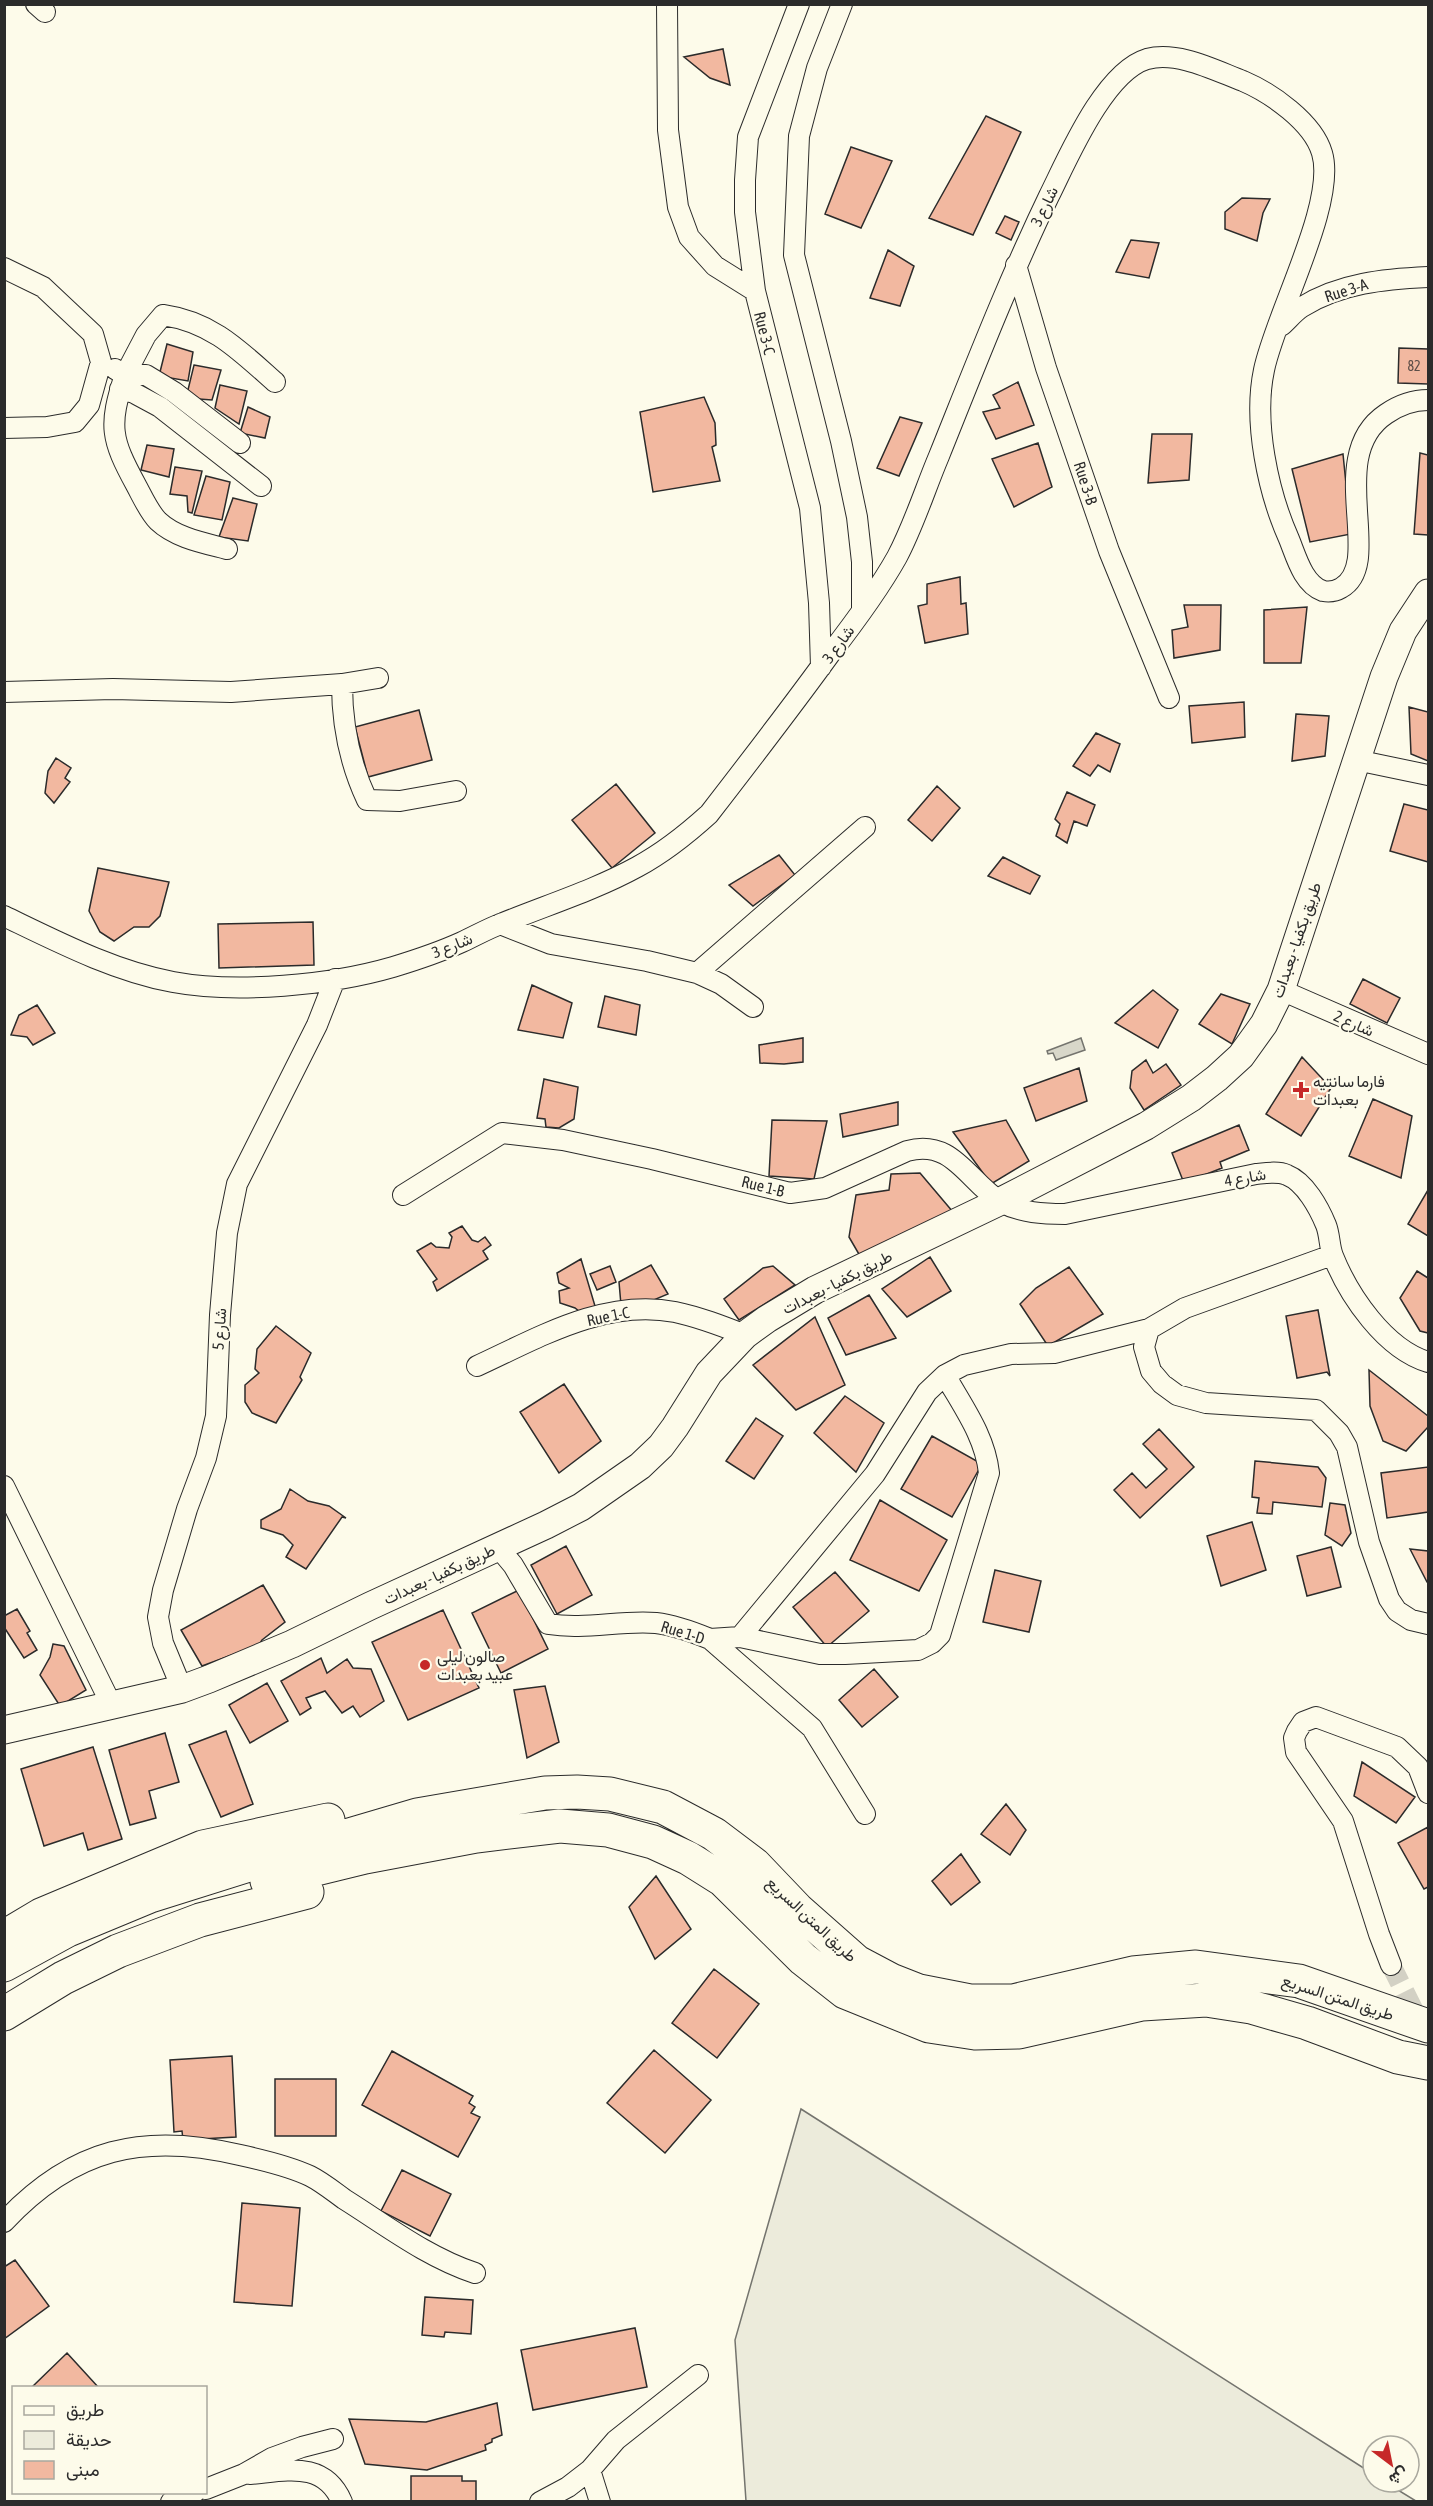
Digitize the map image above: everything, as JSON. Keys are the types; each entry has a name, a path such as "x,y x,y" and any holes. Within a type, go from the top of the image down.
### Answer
{"highway":[{"name":"طريق المتن السريع","path":"417,1815 545,1793 610,1794 663,1807 714,1834 755,1865 797,1909 857,1962 918,1991 970,2001 1013,2001 1133,1973 1196,1967 1299,1981 1428,2026"},
{"path":"4,1937 61,1906 203,1847 351,1815 417,1815"},
{"path":"4,1965 68,1930 150,1896 417,1815"},
{"name":"طريق المتن السريع","path":"450,1841 560,1826 608,1830 653,1842 688,1858 723,1880 803,1959 845,1992 888,2012 929,2026 975,2033 1019,2032 1142,2004 1206,2000 1251,2007 1307,2023 1398,2057 1428,2063"},
{"path":"4,1988 83,1944 189,1903 364,1857 450,1841"},
{"path":"4,2014 63,1978 118,1951 200,1920 279,1900 366,1874 450,1841"}],"main road":[{"name":"طريق بكفيا - بعبدات","path":"4,1730 182,1689 292,1644 546,1525 581,1506 640,1466 675,1427 709,1373 745,1335 767,1319 815,1290 1000,1201 1146,1126 1209,1085 1241,1056 1264,1024 1281,990 1384,677 1403,631 1428,593"}],"street":[{"path":"667,4 668,130 678,207 688,237 715,266 754,291"},
{"name":"Rue 3-C","path":"799,4 748,137 745,180 746,212 754,291 810,508 819,603 821,667"},
{"path":"842,4 817,68 799,136 794,255 841,441 857,517 862,562 862,611"},
{"name":"شارع 3","path":"4,916 94,957 137,973 174,982 236,986 279,985 335,979 393,967 459,944 500,924 635,868 687,834 710,814 862,611 898,555 988,339 1016,265 1079,134 1113,85 1129,67 1146,60 1162,57 1184,60 1248,84 1280,102 1300,119 1322,152 1321,203 1275,333 1264,370 1260,401 1262,439 1277,512 1303,572 1313,584 1324,591 1333,591 1342,587 1355,572 1358,547 1357,458 1361,441 1370,427 1382,416 1399,406 1419,400 1428,400"},
{"name":"Rue 3-B","path":"1016,265 1046,368 1109,551 1169,698"},
{"path":"4,268 43,287 93,334 101,362 89,405 75,422 47,427 4,428"},
{"name":"Rue 3-A","path":"1275,333 1300,308 1344,289 1370,281 1428,277"},
{"path":"226,549 185,537 158,521 152,512 124,464 114,438 114,417 123,382 146,335 163,315 201,324 240,351 275,382"},
{"path":"101,362 134,393 160,407 261,486"},
{"path":"123,382 146,375 174,392 240,443"},
{"path":"4,692 113,689 231,692 342,684 378,678"},
{"path":"342,684 342,715 360,785 368,800 400,801 456,791"},
{"path":"1356,760 1428,775"},
{"path":"697,973 865,827"},
{"path":"500,924 551,944 656,962 697,973 721,984 753,1008"},
{"name":"شارع 5","path":"182,1689 163,1643 158,1617 163,1590 186,1509 206,1458 216,1416 219,1326 227,1233 237,1184 317,1025 335,979"},
{"name":"شارع 2","path":"1281,990 1428,1054"},
{"name":"Rue 1-B","path":"403,1195 502,1133 563,1140 790,1193 825,1188 907,1151 921,1147 930,1148 953,1160 1000,1201"},
{"name":"شارع 4","path":"1000,1201 1037,1214 1065,1214 1256,1174 1272,1172 1287,1175 1297,1181 1310,1196 1327,1226 1332,1255 1367,1314 1383,1334 1412,1355 1428,1362"},
{"path":"740,1637 875,1474 927,1392 945,1375 963,1365 1011,1354 1054,1353 1149,1329 1185,1308 1332,1255"},
{"name":"Rue 1-C","path":"477,1366 556,1329 608,1313 640,1310 672,1312 703,1319 745,1335"},
{"path":"1149,1329 1144,1347 1151,1371 1162,1384 1177,1395 1206,1403 1316,1410 1334,1426 1347,1447 1369,1542 1389,1599 1397,1611 1411,1620 1428,1624"},
{"path":"710,1639 740,1637 820,1654 845,1654 918,1650 932,1643 940,1635 989,1473 987,1456 979,1434 945,1375"},
{"path":"4,1486 112,1706"},
{"name":"Rue 1-D","path":"498,1546 513,1565 548,1624 566,1627 655,1623 690,1630 710,1639 813,1728 865,1814"},
{"path":"1391,1965 1343,1821 1307,1771 1296,1752 1294,1738 1303,1722 1316,1717 1327,1719 1397,1747 1423,1759 1428,1793"},
{"path":"4,2222 27,2197 61,2172 99,2155 140,2145 182,2144 257,2158 310,2176 429,2254 475,2273"},
{"path":"540,2502 568,2487 590,2470 616,2440 698,2375"},
{"path":"207,2489 244,2474 272,2458 333,2439"},
{"path":"244,2474 303,2469 328,2481 338,2492 342,2502"},
{"path":"590,2470 600,2502"},
{"path":"171,2502 192,2494"}],"green space":[{"path":"801,2109 1361,2466 1361,2494 1405,2494 1416,2501 746,2501 735,2340"}],"shaded area":[{"path":"1081,1038 1085,1050 1056,1060 1053,1053 1048,1054 1047,1051"}],"building":[{"path":"723,49 730,85 710,78 684,57"},
{"path":"986,116 1021,132 973,235 929,218"},
{"path":"851,147 892,161 861,228 825,214"},
{"path":"1242,198 1270,199 1263,213 1257,241 1225,229 1225,212"},
{"path":"1005,216 1019,222 1011,240 996,233"},
{"path":"1131,240 1159,243 1149,278 1116,272"},
{"path":"888,250 914,266 900,306 870,298"},
{"path":"167,344 193,352 188,381 159,376"},
{"path":"1399,348 1428,349 1428,384 1398,383"},
{"path":"194,365 221,370 212,400 186,398"},
{"path":"1018,382 1034,425 996,439 983,412 1000,408 993,395"},
{"path":"220,385 247,391 239,424 215,408"},
{"path":"704,397 715,423 716,445 712,447 720,481 653,492 640,412"},
{"path":"248,407 270,417 265,438 240,433"},
{"path":"900,417 922,423 899,476 877,468"},
{"path":"1152,434 1192,434 1189,480 1148,483"},
{"path":"1038,443 1052,487 1014,507 992,459"},
{"path":"147,445 174,449 169,477 141,470"},
{"path":"1420,453 1428,455 1428,535 1414,534"},
{"path":"1343,454 1351,534 1310,542 1292,469"},
{"path":"175,467 202,471 192,513 188,512 187,496 170,494"},
{"path":"206,476 230,482 222,520 194,515"},
{"path":"233,498 257,504 248,541 219,537"},
{"path":"960,577 961,604 966,603 968,634 925,643 918,606 927,604 927,584"},
{"path":"1184,605 1221,605 1220,650 1174,658 1172,630 1188,627"},
{"path":"1307,607 1301,663 1264,663 1264,610"},
{"path":"1244,702 1245,737 1192,743 1189,706"},
{"path":"1409,707 1428,712 1428,761 1411,754"},
{"path":"419,710 432,760 368,777 355,727"},
{"path":"1296,714 1329,716 1325,756 1292,761"},
{"path":"1096,733 1120,744 1110,772 1098,765 1090,776 1073,766"},
{"path":"56,758 71,768 65,778 70,782 54,803 45,793 48,771"},
{"path":"616,784 655,833 612,868 572,820"},
{"path":"937,786 960,808 932,841 908,820"},
{"path":"1067,792 1095,805 1087,826 1074,821 1067,843 1056,836 1060,824 1055,819"},
{"path":"1404,804 1428,810 1428,862 1390,851"},
{"path":"779,855 795,875 753,906 729,885"},
{"path":"1003,857 1040,876 1030,894 988,876"},
{"path":"98,868 169,882 160,916 149,927 134,927 114,941 100,932 89,911"},
{"path":"313,922 314,965 219,968 218,924"},
{"path":"1363,979 1400,998 1387,1023 1350,1004"},
{"path":"532,985 572,1003 563,1038 518,1030"},
{"path":"1153,990 1178,1010 1158,1048 1115,1023"},
{"path":"1221,994 1250,1004 1232,1044 1199,1024"},
{"path":"605,996 640,1005 636,1035 598,1027"},
{"path":"37,1005 55,1033 33,1045 27,1037 11,1035 19,1015"},
{"path":"803,1038 803,1062 760,1063 759,1045"},
{"path":"1302,1057 1331,1088 1301,1136 1266,1114"},
{"path":"1146,1060 1153,1073 1166,1064 1181,1085 1144,1110 1130,1088 1132,1071"},
{"path":"1079,1068 1087,1101 1036,1121 1024,1088"},
{"path":"544,1079 578,1087 574,1119 559,1128 546,1127 545,1119 537,1118"},
{"path":"1373,1099 1412,1116 1401,1178 1349,1156"},
{"path":"898,1102 898,1125 843,1137 840,1114"},
{"path":"772,1120 827,1121 814,1179 769,1176"},
{"path":"1006,1120 1029,1161 991,1184 953,1132"},
{"path":"1239,1125 1249,1150 1220,1162 1222,1168 1184,1183 1172,1153"},
{"path":"920,1173 953,1212 860,1256 849,1237 856,1195 889,1190 891,1174"},
{"path":"1428,1190 1428,1236 1408,1224"},
{"path":"462,1226 472,1240 478,1242 485,1237 491,1245 483,1251 488,1259 437,1291 433,1282 437,1279 417,1251 431,1243 436,1247 449,1248 452,1237 449,1233"},
{"path":"930,1257 951,1291 907,1317 882,1289"},
{"path":"581,1259 595,1306 585,1316 575,1308 560,1303 559,1291 569,1288 559,1283 557,1273"},
{"path":"651,1265 668,1294 642,1305 621,1305 619,1282"},
{"path":"610,1266 616,1282 597,1290 590,1274"},
{"path":"773,1266 795,1285 739,1320 724,1299 763,1268"},
{"path":"1069,1267 1103,1314 1048,1346 1020,1304 1036,1288"},
{"path":"1417,1271 1428,1278 1428,1333 1420,1331 1400,1298"},
{"path":"869,1295 896,1338 846,1355 828,1318"},
{"path":"1318,1310 1330,1376 1327,1372 1297,1378 1286,1316"},
{"path":"815,1317 845,1385 796,1410 753,1365"},
{"path":"276,1326 311,1353 300,1377 302,1380 276,1423 252,1413 245,1402 245,1385 259,1373 255,1369 257,1349"},
{"path":"1369,1370 1428,1416 1428,1427 1406,1451 1383,1441 1370,1406"},
{"path":"564,1384 601,1441 559,1473 520,1412"},
{"path":"845,1396 884,1423 856,1472 814,1433"},
{"path":"756,1418 783,1436 754,1479 726,1461"},
{"path":"1159,1429 1194,1467 1140,1518 1114,1490 1132,1473 1146,1488 1167,1469 1143,1444"},
{"path":"932,1436 982,1464 952,1517 901,1489"},
{"path":"1255,1461 1318,1467 1326,1478 1322,1507 1273,1502 1272,1514 1257,1513 1259,1498 1252,1497"},
{"path":"1428,1467 1428,1512 1387,1518 1381,1473"},
{"path":"290,1489 308,1501 329,1506 346,1518 342,1517 306,1569 286,1557 293,1545 283,1535 261,1528 261,1520 281,1509"},
{"path":"880,1500 947,1540 919,1591 850,1560"},
{"path":"1330,1503 1345,1505 1351,1533 1342,1546 1325,1535"},
{"path":"1252,1522 1266,1570 1221,1586 1207,1536"},
{"path":"566,1546 592,1595 557,1614 531,1565"},
{"path":"1331,1547 1341,1587 1307,1596 1297,1556"},
{"path":"1410,1549 1428,1551 1428,1582 1427,1582"},
{"path":"995,1570 1041,1581 1029,1632 983,1622"},
{"path":"835,1572 869,1611 827,1647 793,1607"},
{"path":"263,1585 285,1622 259,1645 202,1666 181,1630"},
{"path":"519,1590 548,1649 501,1673 472,1613"},
{"path":"17,1609 30,1631 27,1633 37,1650 24,1658 4,1627 4,1616"},
{"name":"صالون ليلى عبيد بعبدات","path":"443,1610 479,1688 408,1720 372,1642"},
{"path":"53,1644 64,1646 86,1690 60,1706 40,1675 50,1657"},
{"path":"321,1658 327,1673 347,1659 353,1668 371,1669 384,1701 360,1717 353,1706 342,1713 325,1691 306,1698 311,1708 300,1715 281,1681"},
{"path":"874,1669 898,1697 862,1727 839,1700"},
{"path":"267,1683 288,1721 250,1743 229,1705"},
{"path":"545,1686 559,1742 527,1758 514,1690"},
{"path":"226,1731 253,1804 221,1817 189,1745"},
{"path":"165,1733 179,1782 149,1791 156,1818 130,1825 109,1750"},
{"path":"93,1747 122,1839 88,1850 83,1833 44,1846 21,1769"},
{"path":"1362,1762 1415,1797 1396,1823 1354,1796"},
{"path":"1006,1804 1026,1830 1010,1855 981,1834"},
{"path":"1428,1827 1428,1887 1424,1889 1398,1843"},
{"path":"961,1854 980,1882 951,1905 932,1881"},
{"path":"656,1876 691,1929 655,1959 629,1907"},
{"path":"714,1969 759,2004 717,2058 672,2023"},
{"path":"654,2050 711,2100 665,2153 607,2103"},
{"path":"392,2051 473,2096 469,2103 475,2107 471,2113 480,2117 458,2157 362,2105"},
{"path":"232,2056 236,2137 183,2140 182,2131 174,2132 170,2060"},
{"path":"275,2079 336,2079 336,2136 275,2136"},
{"path":"402,2170 451,2194 430,2236 381,2211"},
{"path":"242,2203 300,2208 292,2306 234,2302"},
{"path":"15,2260 49,2306 4,2339 4,2267"},
{"path":"425,2297 473,2300 471,2334 445,2332 444,2337 422,2335"},
{"path":"635,2328 647,2387 533,2410 521,2350"},
{"path":"67,2353 97,2386 33,2386"},
{"path":"497,2403 502,2435 485,2445 486,2450 427,2470 365,2464 349,2419 426,2422"},
{"path":"411,2476 462,2476 462,2481 476,2481 476,2502 411,2502"}],"tunnel":[{"path":"1391,1965 1421,2025"}],"place":[{"name":"فارما سانتيه بعبدات","path":"1301,1090"},
{"name":"صالون ليلى عبيد بعبدات","path":"425,1665"}]}
